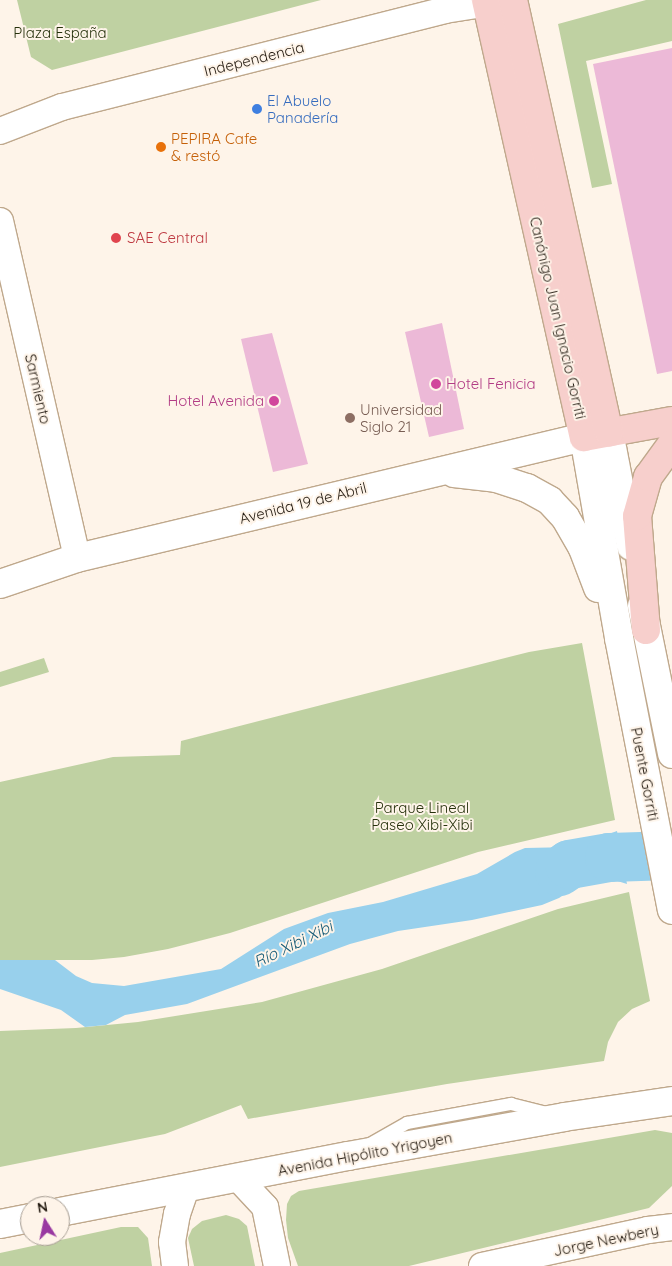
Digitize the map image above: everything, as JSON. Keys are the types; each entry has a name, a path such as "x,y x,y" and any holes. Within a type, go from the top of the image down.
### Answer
{"main road":[{"name":"Canónigo Juan Ignacio Gorriti","path":"499,1 597,434 646,630"},
{"path":"597,434 672,421"},
{"name":"Canónigo Juan Ignacio Gorriti","path":"597,434 619,638"},
{"name":"Avenida 19 de Abril","path":"0,584 77,558 436,470 597,434"},
{"path":"646,630 637,516 648,477 672,444"},
{"path":"436,470 496,478 527,488 550,501 565,517 582,546 619,638"},
{"name":"Puente Gorriti","path":"646,630 672,754"},
{"name":"Puente Gorriti","path":"619,638 672,910"},
{"name":"Avenida Hipólito Yrigoyen","path":"70,1210 348,1156 564,1117 672,1101"},
{"path":"0,1224 20,1220"}],"street":[{"name":"Independencia","path":"0,131 62,108 445,10 499,1"},
{"name":"Sarmiento","path":"0,221 77,558"},
{"path":"238,1178 265,1207 278,1266"},
{"path":"176,1266 172,1242 177,1214 186,1188"},
{"name":"Jorge Newbery","path":"482,1266 648,1230 672,1227"}],"green space":[{"name":"Plaza España","path":"17,0 321,0 52,70 31,57"},
{"path":"646,0 672,0 672,41 586,61 612,184 592,188 558,24"},
{"name":"Parque Lineal Paseo Xibi-Xibi","path":"582,643 615,820 478,852 230,933 168,949 124,957 92,960 0,960 0,782 113,757 180,755 181,741 529,652"},
{"path":"44,658 49,672 0,687 0,672"},
{"path":"629,892 650,1001 632,1009 618,1022 608,1042 604,1061 447,1084 248,1119 241,1105 165,1134 0,1167 0,1031 76,1028 138,1022 262,1002 382,969 558,909"},
{"path":"655,1130 672,1133 672,1186 649,1208 409,1266 298,1266 288,1238 287,1204 291,1196 299,1191"},
{"path":"226,1215 239,1219 247,1226 255,1266 194,1266 188,1238 192,1229 202,1221"},
{"path":"121,1227 138,1227 148,1238 152,1266 0,1266 0,1253 33,1246 70,1246 70,1238"}],"water":[{"path":"617,831 627,884 611,879 585,881 559,898 542,905 472,920 398,931 350,944 187,1004 125,1015 106,1025 85,1027 61,1010 0,989 0,960 55,960 76,976 92,983 124,986 221,969 284,929 328,913 383,902 477,874 525,848 573,847"}],"building":[{"path":"672,48 672,371 657,374 593,64"},
{"name":"Hotel Fenicia","path":"442,323 464,429 429,437 405,332"},
{"name":"Hotel Avenida","path":"272,333 308,464 273,472 241,339"}],"waterway":[{"name":"Río Xibi Xibi","path":"559,871 569,864 609,857 672,855"}],"place":[{"name":"El Abuelo Panadería","path":"257,109"},
{"name":"PEPIRA Cafe & restó","path":"161,147"},
{"name":"SAE Central","path":"116,238"},
{"name":"Hotel Fenicia","path":"436,384"},
{"name":"Hotel Avenida","path":"274,401"},
{"name":"Universidad Siglo 21","path":"350,418"}]}
